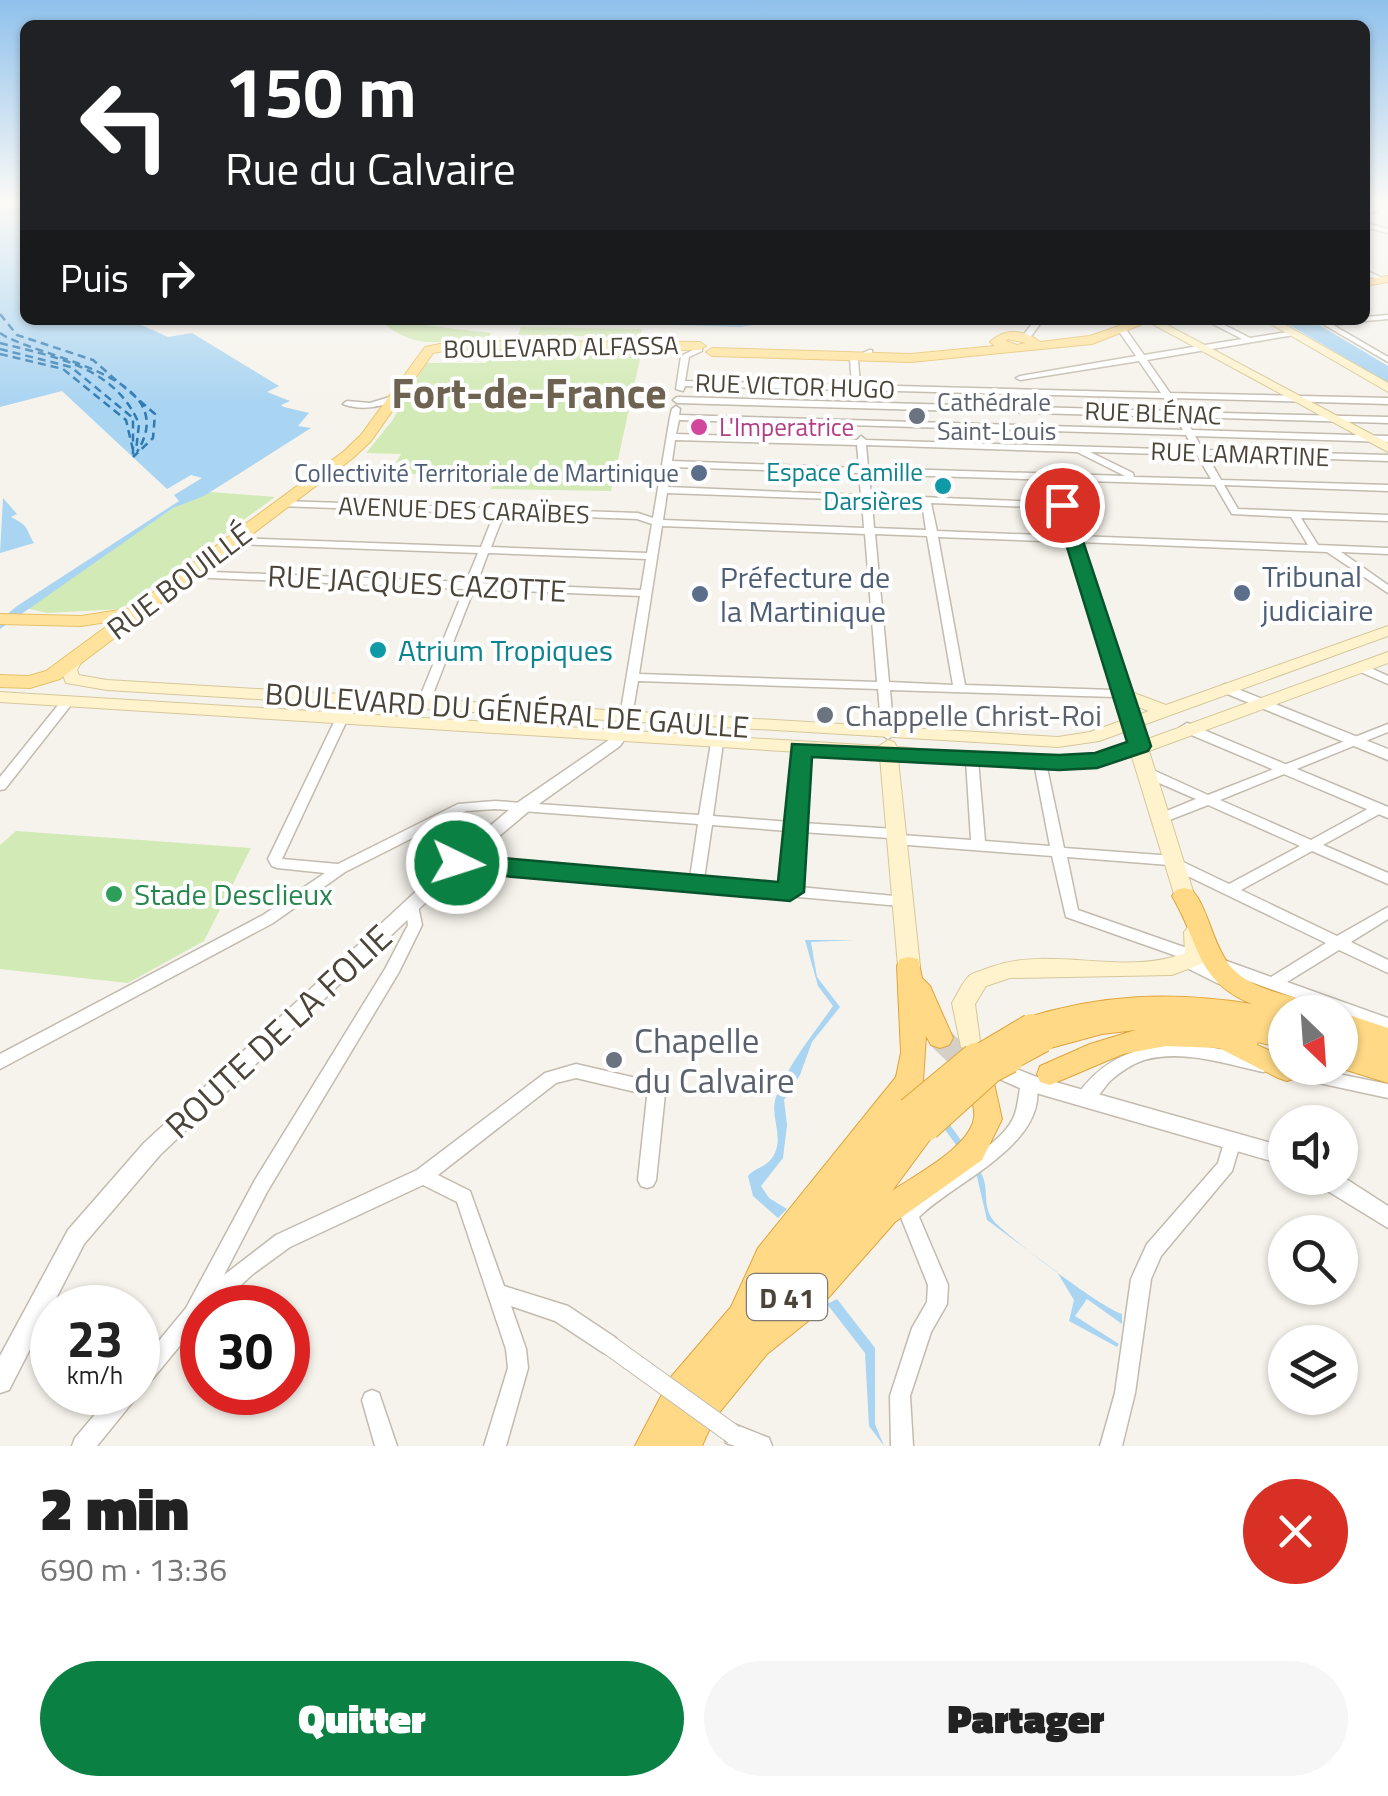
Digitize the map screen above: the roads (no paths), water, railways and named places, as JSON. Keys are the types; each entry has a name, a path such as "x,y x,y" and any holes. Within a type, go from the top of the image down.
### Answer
{"highway":[{"path":"1184,896 1198,914 1200,960 1234,985 1268,997"},
{"path":"909,966 940,1038"},
{"path":"742,1317 769,1258 909,1081 914,1060 909,966"},
{"name":"D 41","path":"689,1412 742,1317 918,1119 1037,1033 1087,1026 1132,1012 1193,1006 1268,1019"},
{"name":"D 41","path":"1132,1012 1268,1035"},
{"path":"1358,1028 1388,1039"},
{"path":"1040,1079 1120,1041 1157,1036 1209,1037 1268,1055"},
{"path":"1358,1045 1388,1054"},
{"path":"1358,1067 1385,1083"},
{"path":"1358,1073 1385,1083"},
{"path":"744,1352 796,1311 885,1213 971,1162 987,1128 993,1079"},
{"name":"D 41","path":"652,1446 744,1352 918,1119"}],"main road":[{"path":"1004,342 1029,325"},
{"name":"BOULEVARD ALFASSA","path":"424,354 451,346 707,349 924,358 1004,342 1092,340 1135,325"},
{"path":"1158,325 1388,448"},
{"path":"1279,325 1388,388"},
{"name":"RUE BOUILLÉ","path":"76,659 358,446 424,354"},
{"path":"0,619 81,621 118,617 145,607"},
{"path":"81,621 102,628 102,639"},
{"name":"BOULEVARD DU GÉNÉRAL DE GAULLE","path":"76,659 69,674 84,683 423,704 623,733 801,749 1068,742 1388,631"},
{"name":"BOULEVARD DU GÉNÉRAL DE GAULLE","path":"0,697 623,733 658,726 741,725 972,760 1040,762 1097,760 1388,657"},
{"path":"0,681 42,679 76,659"},
{"path":"1120,694 1164,710"},
{"path":"1136,720 1164,737"},
{"path":"1136,720 1184,896"},
{"path":"888,745 909,966"},
{"path":"969,1041 962,1014 965,998 972,984 992,972 1200,960"}],"street":[{"path":"1029,342 1034,325"},
{"path":"1219,325 1249,340"},
{"path":"1328,325 1387,359"},
{"path":"1122,330 1190,433 1235,512 1388,518"},
{"path":"1020,378 1294,333"},
{"path":"623,733 685,358 707,349"},
{"path":"862,354 856,388 888,745"},
{"name":"RUE VICTOR HUGO","path":"681,382 1388,401"},
{"path":"377,423 347,404 370,406 393,399"},
{"name":"RUE BLÉNAC","path":"678,400 1388,420"},
{"path":"674,418 1388,439"},
{"name":"RUE LAMARTINE","path":"671,438 1388,458"},
{"path":"1078,449 1137,478"},
{"path":"666,464 1388,488"},
{"path":"662,490 1062,505 1120,694 1136,720"},
{"path":"926,500 960,688"},
{"name":"AVENUE DES CARAÏBES","path":"283,504 646,516 932,533 1388,551"},
{"path":"423,704 500,511"},
{"path":"1294,514 1322,548 1388,590"},
{"path":"233,541 650,556"},
{"name":"RUE JACQUES CAZOTTE","path":"188,574 645,593"},
{"path":"1360,667 1388,680"},
{"path":"631,677 1120,694"},
{"path":"1226,688 1388,755"},
{"path":"0,786 67,702"},
{"path":"340,869 284,864 275,859 342,718"},
{"path":"1187,728 1383,811"},
{"path":"1162,818 1388,728"},
{"name":"ROUTE DE LA FOLIE","path":"0,1381 76,1238 152,1150 457,863 523,807 623,733"},
{"path":"696,883 717,743"},
{"path":"790,892 801,749"},
{"path":"972,760 978,844"},
{"path":"1040,762 1069,910 1388,1024"},
{"path":"1148,773 1388,879"},
{"path":"0,1062 268,919 340,869 463,807 523,807 797,828 1175,863 1388,967"},
{"path":"1230,890 1383,811"},
{"path":"457,863 900,901"},
{"path":"209,1285 261,1186 391,972 415,924 412,904"},
{"path":"1272,984 1388,912"},
{"path":"1086,1096 1111,1066 1146,1051 1268,1059"},
{"path":"229,1285 283,1241 422,1176 551,1078 576,1072 649,1088 656,1094 647,1180"},
{"path":"1358,1077 1385,1083"},
{"path":"993,1079 1040,1079 1268,1151"},
{"path":"902,1446 900,1396 922,1328 937,1304 938,1285 910,1215 1023,1122 1040,1079"},
{"path":"1110,1446 1125,1393 1140,1279 1154,1250 1226,1166 1232,1140"},
{"path":"422,1176 464,1198 474,1217 516,1349 518,1368 495,1446"},
{"path":"1352,1195 1388,1218"},
{"path":"495,1292 561,1313 734,1434 761,1446"},
{"path":"160,1355 180,1331"},
{"path":"372,1400 386,1446"},
{"path":"83,1446 109,1415"}],"water":[{"path":"0,269 20,269 20,325 141,325 168,337 192,333 279,386 267,392 290,401 281,405 284,407 309,413 298,426 311,428 204,496 173,508 0,629 0,620 17,606 179,501 174,495 202,478 191,475 167,489 62,391 0,407"},
{"path":"674,325 753,325 740,327"},
{"path":"1289,325 1319,325 1388,366 1388,383"},
{"path":"3,498 17,514 11,517 24,525 34,543 0,553"},
{"path":"805,940 856,940 811,942 817,977 840,1007 812,1042 800,1075 784,1100 787,1125 783,1158 761,1186 769,1198 787,1209 778,1218 753,1196 748,1176 769,1161 776,1150 774,1105 781,1084 833,1006 818,986"},
{"path":"948,1122 982,1175 993,1220 1032,1253 987,1220 976,1172 943,1127"},
{"path":"1057,1273 1122,1314 1122,1324 1087,1299 1075,1316 1119,1344 1117,1347 1069,1321 1074,1300"},
{"path":"837,1299 875,1348 875,1424 884,1446 869,1426 865,1353 827,1304"}],"tunnel":[{"path":"940,1038 964,1061"},
{"path":"959,1058 964,1061"},
{"path":"964,1061 976,1068"}],"place":[{"name":"Cathédrale Saint-Louis","path":"917,416"},
{"name":"L'Imperatrice","path":"699,427"},
{"name":"Collectivité Territoriale de Martinique","path":"699,473"},
{"name":"Espace Camille Darsières","path":"943,486"},
{"name":"Tribunal judiciaire","path":"1242,593"},
{"name":"Préfecture de la Martinique","path":"700,594"},
{"name":"Atrium Tropiques","path":"378,650"},
{"name":"Chappelle Christ-Roi","path":"825,715"},
{"name":"Stade Desclieux","path":"114,894"},
{"name":"Chapelle du Calvaire","path":"614,1060"}],"district":[{"name":"Fort-de-France","path":"529,392"}]}
